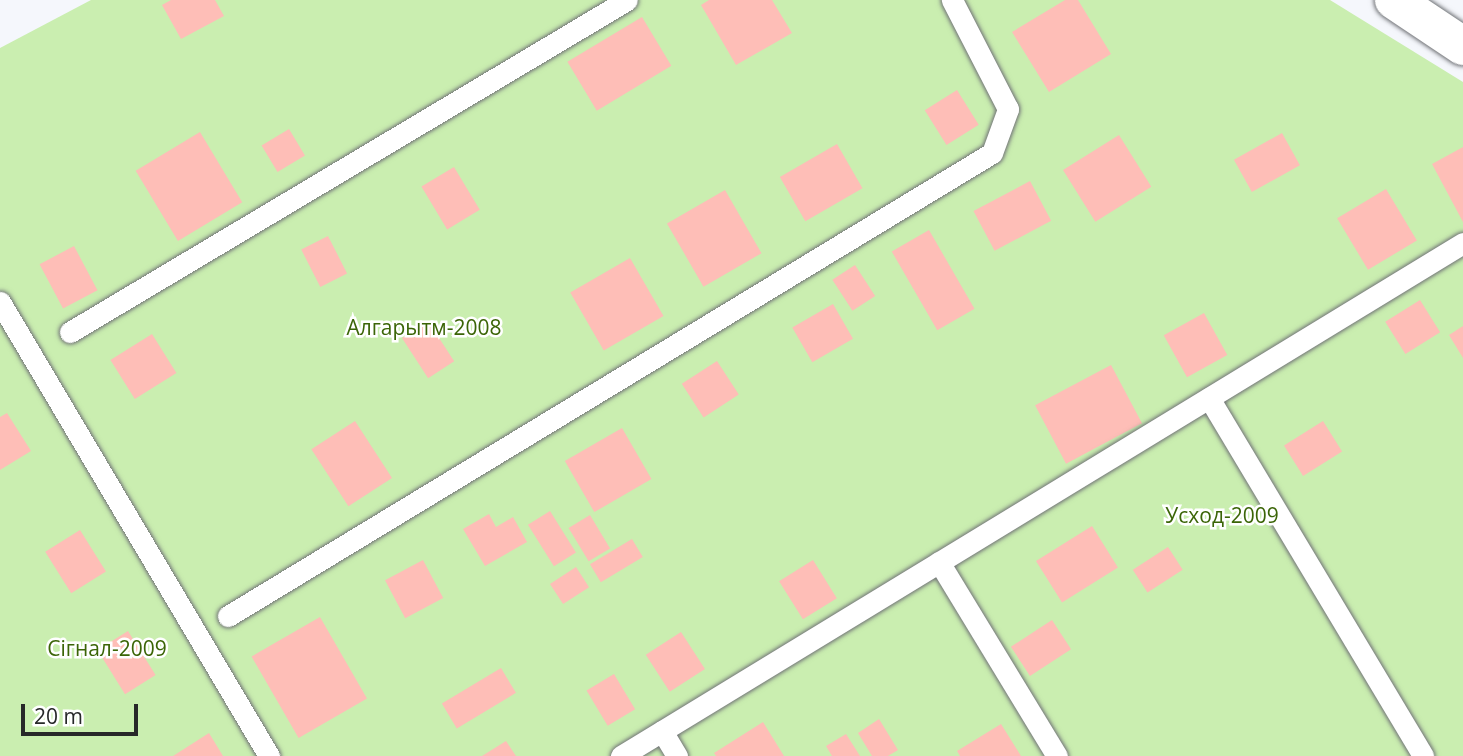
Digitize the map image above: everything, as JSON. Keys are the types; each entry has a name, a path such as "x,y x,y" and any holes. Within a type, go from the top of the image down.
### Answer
{"street":[{"path":"1394,0 1463,46"}],"lane":[{"path":"70,332 627,0"},
{"path":"228,616 992,153 1008,109 952,0"},
{"path":"621,756 1463,243"},
{"path":"0,302 269,756"},
{"path":"1209,398 1423,756"},
{"path":"939,562 1057,756"},
{"path":"662,731 677,756"}],"green space":[{"path":"91,0 1330,0 1463,82 1463,756 0,756 0,48"}],"building":[{"path":"171,0 215,0 224,16 181,39 162,5"},
{"path":"709,0 772,0 792,33 736,65 701,5"},
{"path":"1065,0 1078,0 1111,54 1049,92 1012,32"},
{"path":"642,17 671,66 597,111 567,62"},
{"path":"957,90 979,125 947,145 925,110"},
{"path":"289,129 305,156 278,172 262,145"},
{"path":"200,132 242,202 178,241 136,171"},
{"path":"1282,133 1300,165 1252,192 1234,160"},
{"path":"1119,135 1151,187 1095,222 1063,170"},
{"path":"837,144 862,188 805,221 780,177"},
{"path":"1463,147 1463,222 1432,164"},
{"path":"454,167 480,210 447,229 421,187"},
{"path":"1030,181 1051,221 995,251 973,211"},
{"path":"1386,189 1417,240 1368,270 1337,218"},
{"path":"725,190 762,253 703,287 667,224"},
{"path":"929,230 974,309 937,330 892,252"},
{"path":"328,236 347,273 320,287 301,250"},
{"path":"74,246 97,290 63,308 40,264"},
{"path":"630,258 664,316 604,351 570,292"},
{"path":"855,265 875,296 853,311 832,280"},
{"path":"1420,300 1440,332 1405,354 1385,322"},
{"path":"833,304 853,339 812,362 792,328"},
{"path":"1204,313 1227,355 1187,377 1164,335"},
{"path":"428,321 454,361 428,378 402,338"},
{"path":"1463,326 1463,358 1449,335"},
{"path":"152,334 176,373 135,399 110,360"},
{"path":"717,361 739,395 704,417 682,384"},
{"path":"1111,365 1142,423 1066,464 1035,405"},
{"path":"7,413 31,451 0,470 0,417"},
{"path":"355,421 392,478 348,506 311,449"},
{"path":"1323,421 1342,452 1303,476 1284,445"},
{"path":"622,428 652,479 594,512 565,461"},
{"path":"550,511 576,553 554,566 528,525"},
{"path":"489,514 496,527 513,517 527,542 485,566 463,529"},
{"path":"590,515 610,548 589,561 569,528"},
{"path":"1092,526 1118,568 1062,603 1036,561"},
{"path":"80,530 106,572 71,593 45,552"},
{"path":"632,539 643,557 601,582 590,564"},
{"path":"1168,547 1183,570 1147,593 1133,570"},
{"path":"423,560 443,598 405,618 385,580"},
{"path":"813,560 837,598 803,619 779,581"},
{"path":"576,567 589,587 563,604 550,584"},
{"path":"320,617 367,698 299,738 252,656"},
{"path":"1052,620 1071,649 1030,676 1011,647"},
{"path":"128,631 156,675 125,694 97,650"},
{"path":"681,632 705,669 670,692 646,655"},
{"path":"501,668 516,693 457,728 442,704"},
{"path":"614,674 635,709 608,726 587,690"},
{"path":"879,719 898,750 888,756 872,756 858,733"},
{"path":"763,722 784,756 716,756 714,753"},
{"path":"1001,724 1021,756 960,756 957,751"},
{"path":"209,733 223,756 173,756"},
{"path":"846,734 860,756 832,756 826,746"},
{"path":"506,741 516,756 482,756"}],"park label":[{"name":"Алгарытм-2008","path":"424,327"},
{"name":"Усход-2009","path":"1222,515"},
{"name":"Сігнал-2009","path":"107,648"}]}
